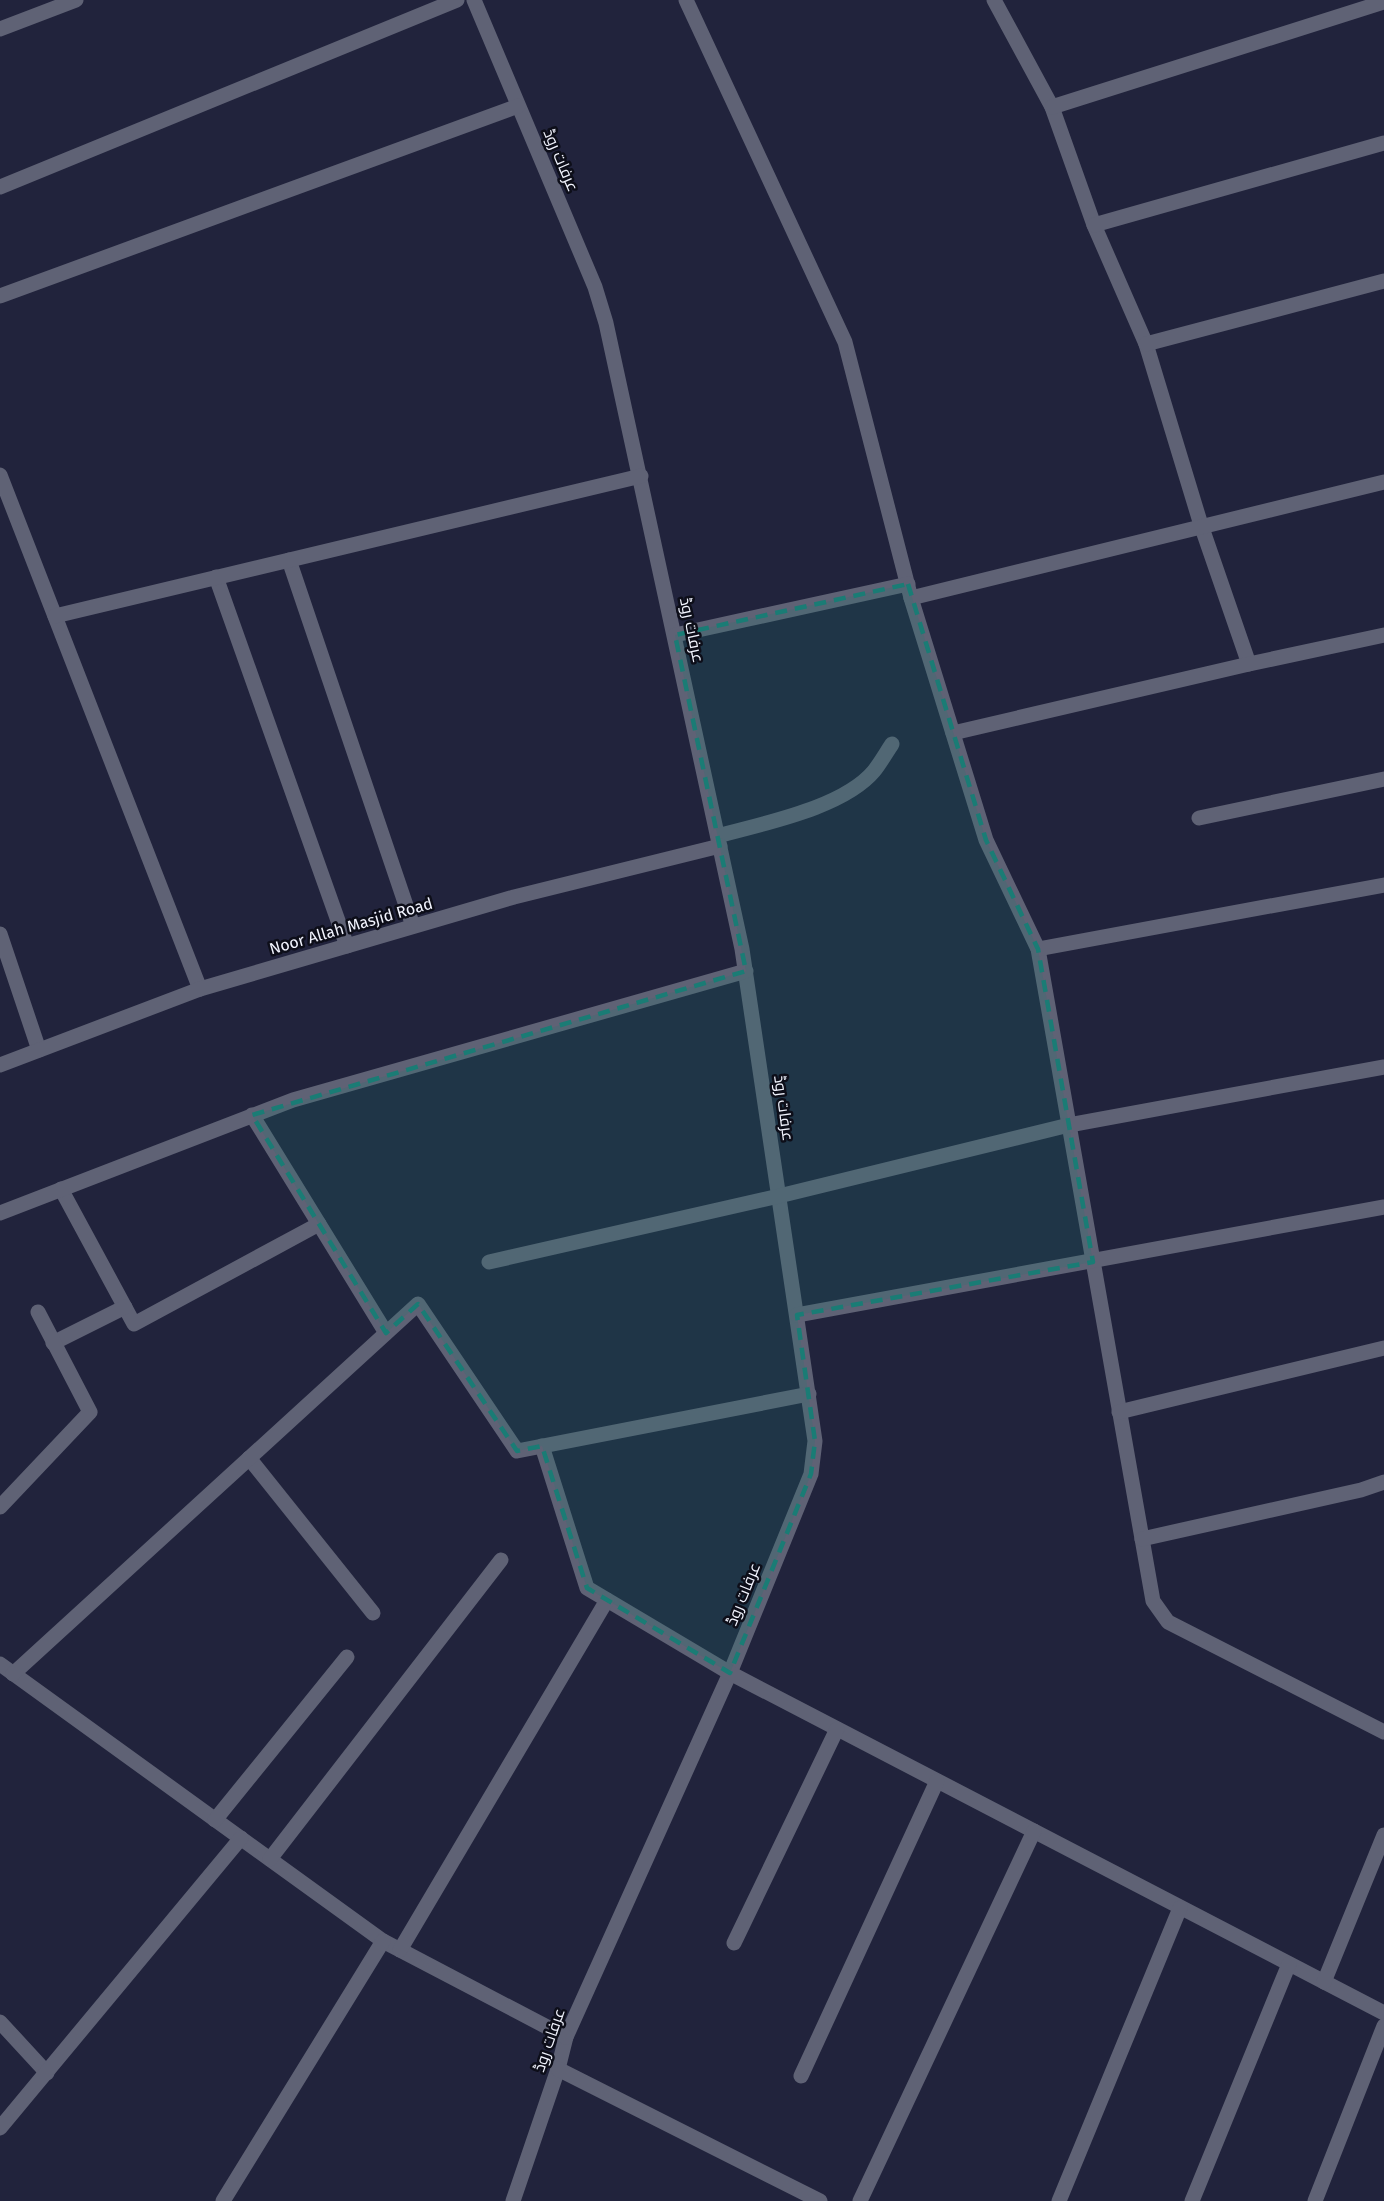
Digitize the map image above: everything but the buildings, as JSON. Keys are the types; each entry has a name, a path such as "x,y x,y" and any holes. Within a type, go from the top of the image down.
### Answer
{"street":[{"path":"0,29 76,0"},
{"path":"0,187 457,0"},
{"name":"عرفات روڈ","path":"474,0 595,286 606,323 641,476 746,970 815,1441 811,1474 730,1673 566,2037 558,2069 513,2201"},
{"path":"686,0 845,342 909,591 986,840 1038,949 1153,1601 1168,1622 1384,1732"},
{"path":"994,0 1052,107 1094,225 1146,344 1201,525 1249,664"},
{"path":"1052,107 1384,2"},
{"path":"0,296 518,106"},
{"path":"1094,225 1384,143"},
{"path":"1146,344 1384,281"},
{"path":"0,474 200,989"},
{"path":"55,616 641,476"},
{"path":"675,634 909,591 1384,482"},
{"path":"289,560 413,926"},
{"path":"216,577 347,946"},
{"path":"953,733 1384,635"},
{"name":"Noor Allah Masjid Road","path":"0,1065 200,989 514,897 719,841 813,809 844,793 873,772 892,744"},
{"path":"1199,818 1384,779"},
{"path":"1038,949 1384,885"},
{"path":"0,934 39,1050"},
{"path":"0,1213 293,1100 746,970"},
{"path":"489,1262 779,1196 1069,1125 1384,1067"},
{"path":"252,1115 386,1333"},
{"path":"61,1189 134,1324 319,1224"},
{"path":"797,1315 1384,1207"},
{"path":"14,1674 418,1304 517,1451 809,1395"},
{"path":"54,1343 124,1307"},
{"path":"0,1507 90,1412 38,1312"},
{"path":"1119,1412 1384,1348"},
{"path":"542,1446 587,1588 730,1673 1384,2013"},
{"path":"249,1458 374,1613"},
{"path":"1142,1539 1361,1490 1384,1482"},
{"path":"270,1859 501,1560"},
{"path":"400,1950 607,1600"},
{"path":"215,1820 347,1657"},
{"path":"0,1664 383,1941 566,2037"},
{"path":"734,1943 837,1730"},
{"path":"801,2076 937,1781"},
{"path":"860,2201 1034,1831"},
{"path":"1324,1982 1384,1835"},
{"path":"0,2128 241,1838"},
{"path":"1059,2201 1180,1908"},
{"path":"223,2201 383,1941"},
{"path":"1192,2201 1289,1964"},
{"path":"0,2022 47,2073"},
{"path":"1315,2201 1384,2026"},
{"path":"558,2069 820,2201"}],"highlighted area":[{"path":"908,584 986,840 1038,949 1093,1262 797,1315 815,1441 811,1474 730,1673 587,1588 542,1446 517,1451 418,1304 386,1333 252,1115 746,971 675,635"}]}
